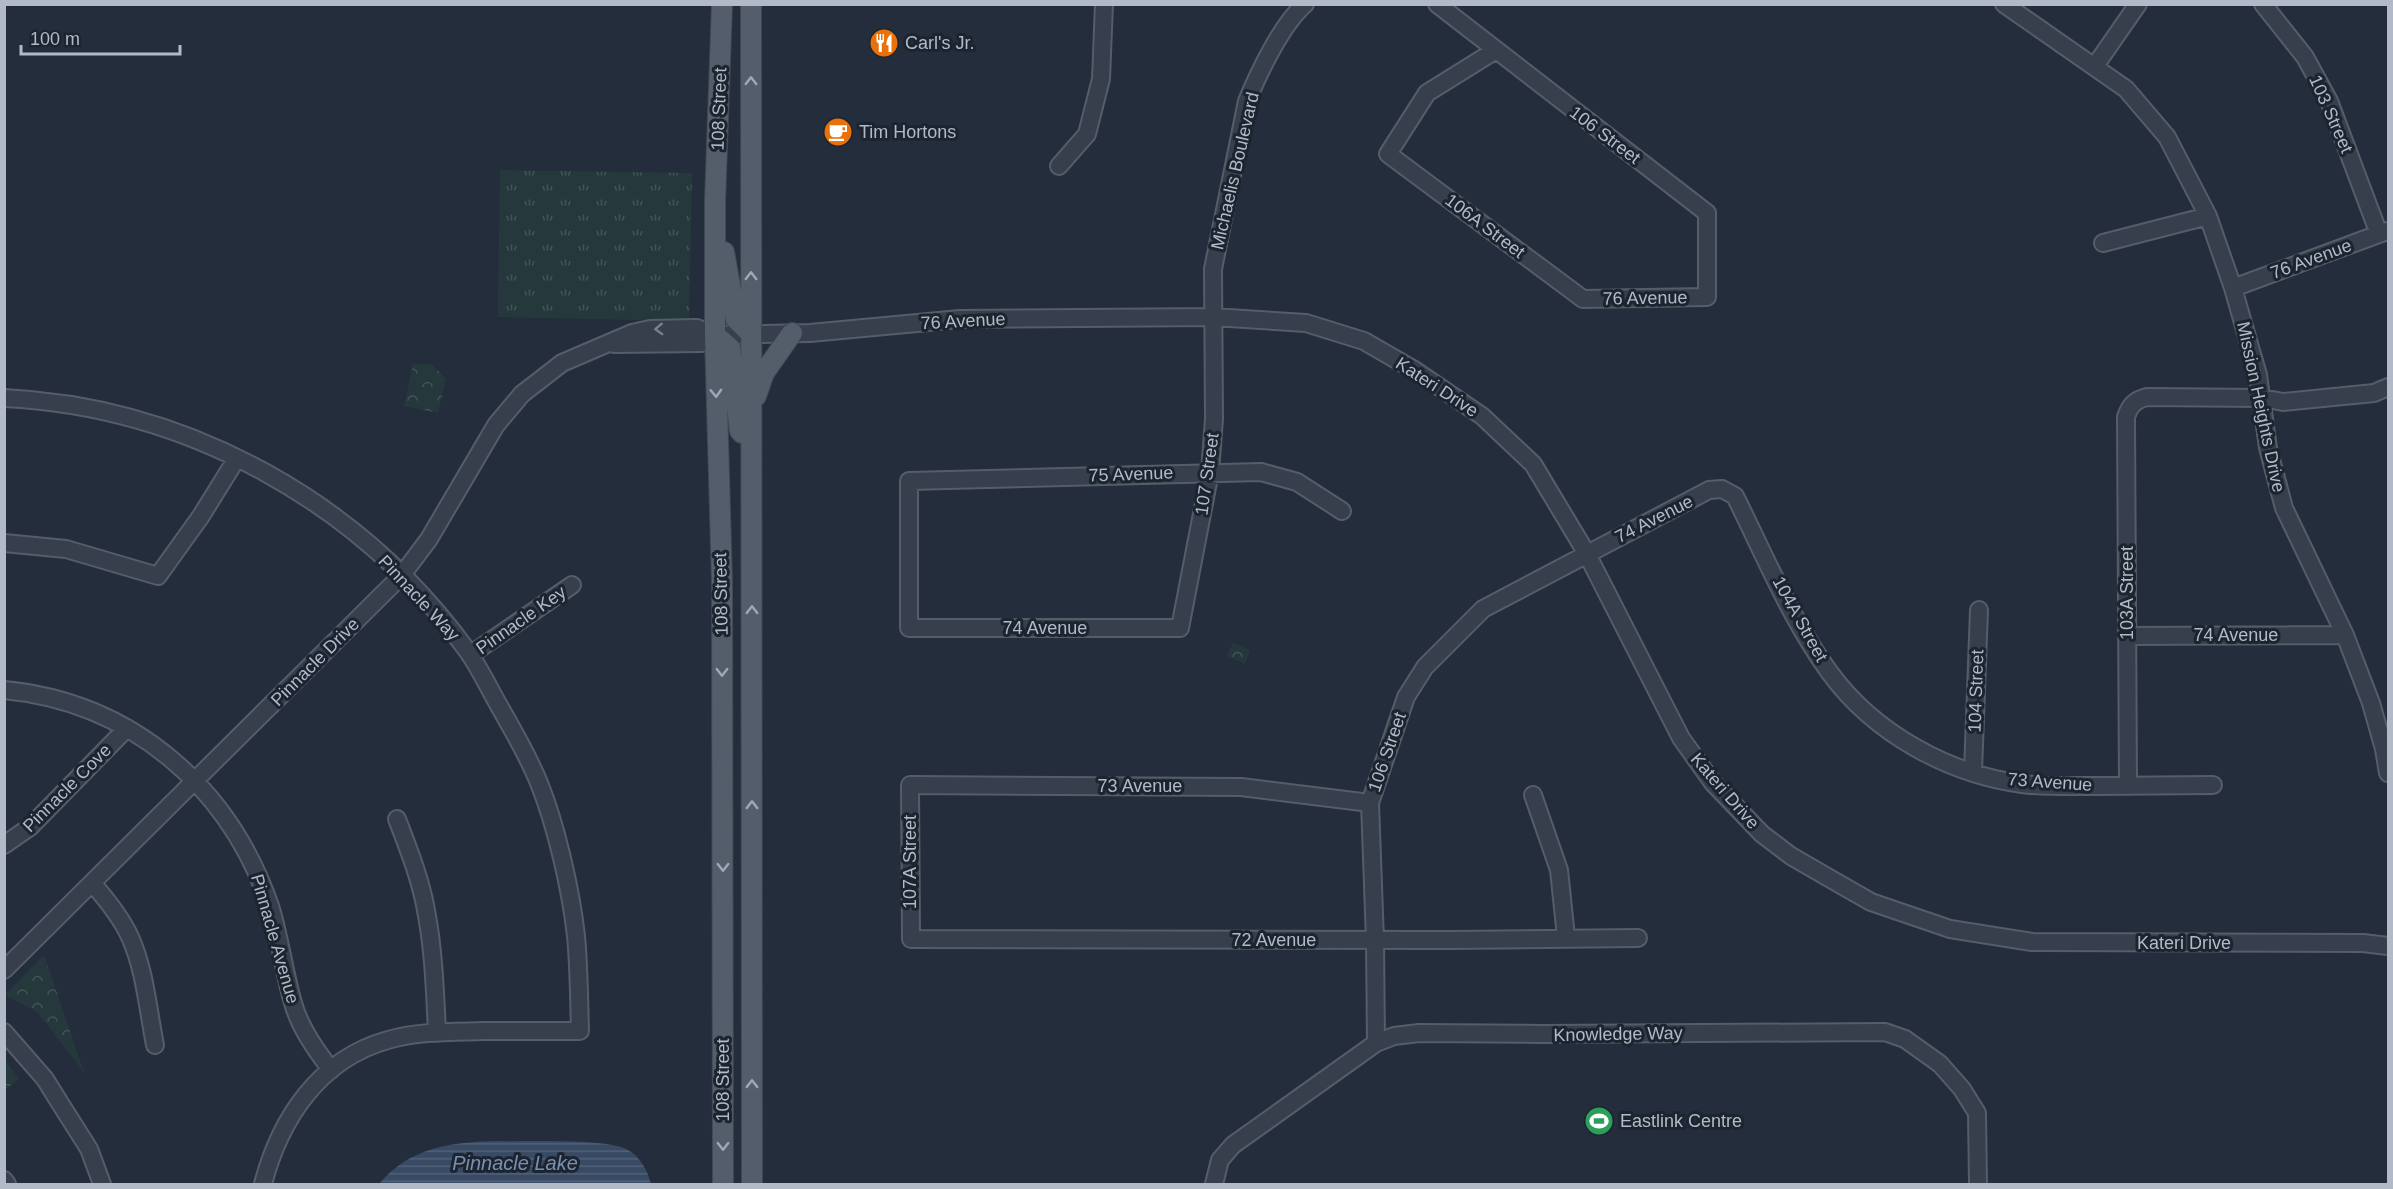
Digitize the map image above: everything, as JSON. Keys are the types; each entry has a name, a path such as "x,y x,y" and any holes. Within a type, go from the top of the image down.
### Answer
{"main road":[{"name":"108 Street","path":"722,4 716,168 715,335 722,582 723,1185"},
{"name":"108 Street","path":"751,4 752,1185"},
{"path":"716,168 724,253 735,319 751,334"},
{"path":"751,440 757,390 764,373 792,333"},
{"path":"715,335 730,348 740,431 751,440"}],"street":[{"path":"1059,166 1086,134 1101,79 1104,4"},
{"name":"Michaelis Boulevard","path":"1213,317 1213,269 1247,101 1257,76 1294,13 1305,4"},
{"name":"106 Street","path":"1437,4 1707,213 1707,297"},
{"name":"Mission Heights Drive","path":"2004,4 2126,89 2167,137 2208,216 2233,288 2258,375 2268,448 2284,508 2345,635 2372,703 2388,773"},
{"path":"2095,66 2138,4"},
{"name":"103 Street","path":"2263,4 2305,57 2329,101 2384,233"},
{"name":"106A Street","path":"1496,51 1427,93 1388,154 1583,299"},
{"path":"2103,243 2208,216"},
{"name":"76 Avenue","path":"2233,288 2384,233"},
{"name":"76 Avenue","path":"1583,299 1707,297"},
{"name":"76 Avenue","path":"715,335 792,333 960,319 1213,317"},
{"name":"107 Street","path":"1180,628 1210,472 1214,420 1213,317"},
{"name":"Kateri Drive","path":"1213,317 1306,323 1364,340 1416,371 1482,416 1533,464 1587,554 1681,738 1713,783 1762,834 1791,856 1870,902 1950,929 2032,942 2363,942 2388,946"},
{"name":"Pinnacle Drive","path":"4,970 402,575 429,539 484,443 510,407 534,383 562,363 604,344 702,343 715,335"},
{"path":"2262,398 2283,402 2374,393 2388,387"},
{"name":"Pinnacle Way","path":"4,398 50,401 122,415 190,437 281,481 310,499 354,532 402,575 470,656 539,783 560,851 576,935 580,1031 437,1032"},
{"name":"103A Street","path":"2128,786 2126,417 2133,403 2147,398 2262,398"},
{"path":"4,543 66,549 158,576 201,516 237,458"},
{"name":"75 Avenue","path":"909,628 909,481 1261,472 1297,482 1342,511"},
{"name":"74 Avenue","path":"1587,554 1709,490 1722,489"},
{"name":"104A Street","path":"1722,489 1735,496 1800,623 1831,674 1868,713 1897,736"},
{"name":"106 Street","path":"1376,1043 1376,940 1370,803 1406,698 1425,667 1482,609 1587,554"},
{"name":"Pinnacle Key","path":"470,656 572,585"},
{"name":"104 Street","path":"1973,772 1979,610"},
{"name":"74 Avenue","path":"909,628 1180,628"},
{"name":"74 Avenue","path":"2127,636 2345,635"},
{"name":"Pinnacle Avenue","path":"4,690 61,700 127,728 173,758 196,780 232,827 254,865 270,908 294,1005 313,1047 331,1070"},
{"name":"Pinnacle Cove","path":"4,845 30,826 127,728"},
{"name":"73 Avenue","path":"1897,736 1929,755 1973,772 2022,784 2213,785"},
{"name":"73 Avenue","path":"910,785 1241,787 1370,803"},
{"name":"107A Street","path":"910,785 911,939"},
{"path":"1533,795 1559,870 1566,937"},
{"path":"263,1185 272,1152 286,1122 304,1096 331,1070 354,1055 388,1040 437,1032 433,959 427,914 410,853 397,819"},
{"path":"93,884 110,904 130,937 155,1045"},
{"name":"72 Avenue","path":"911,939 1638,938"},
{"path":"4,1032 24,1053 54,1093 89,1149 102,1185"},
{"name":"Knowledge Way","path":"1214,1185 1220,1160 1233,1145 1376,1043 1394,1035 1419,1033 1884,1032 1905,1040 1940,1064 1962,1089 1977,1113 1978,1185"},
{"path":"4,1180 7,1185"}],"green space":[{"path":"500,170 692,173 689,321 498,317"},
{"path":"413,364 432,364 446,379 438,413 404,406"},
{"path":"1233,643 1250,650 1245,664 1227,656"},
{"path":"44,955 84,1072 37,1012 5,995"},
{"path":"5,1060 19,1079 5,1090"}],"water":[{"name":"Pinnacle Lake","path":"498,1141 566,1141 617,1146 637,1157 646,1170 651,1184 379,1184 404,1162 418,1154 448,1145"}],"place":[{"name":"Carl's Jr.","path":"884,43"},
{"name":"Tim Hortons","path":"838,132"},
{"name":"Eastlink Centre","path":"1599,1121"}]}
